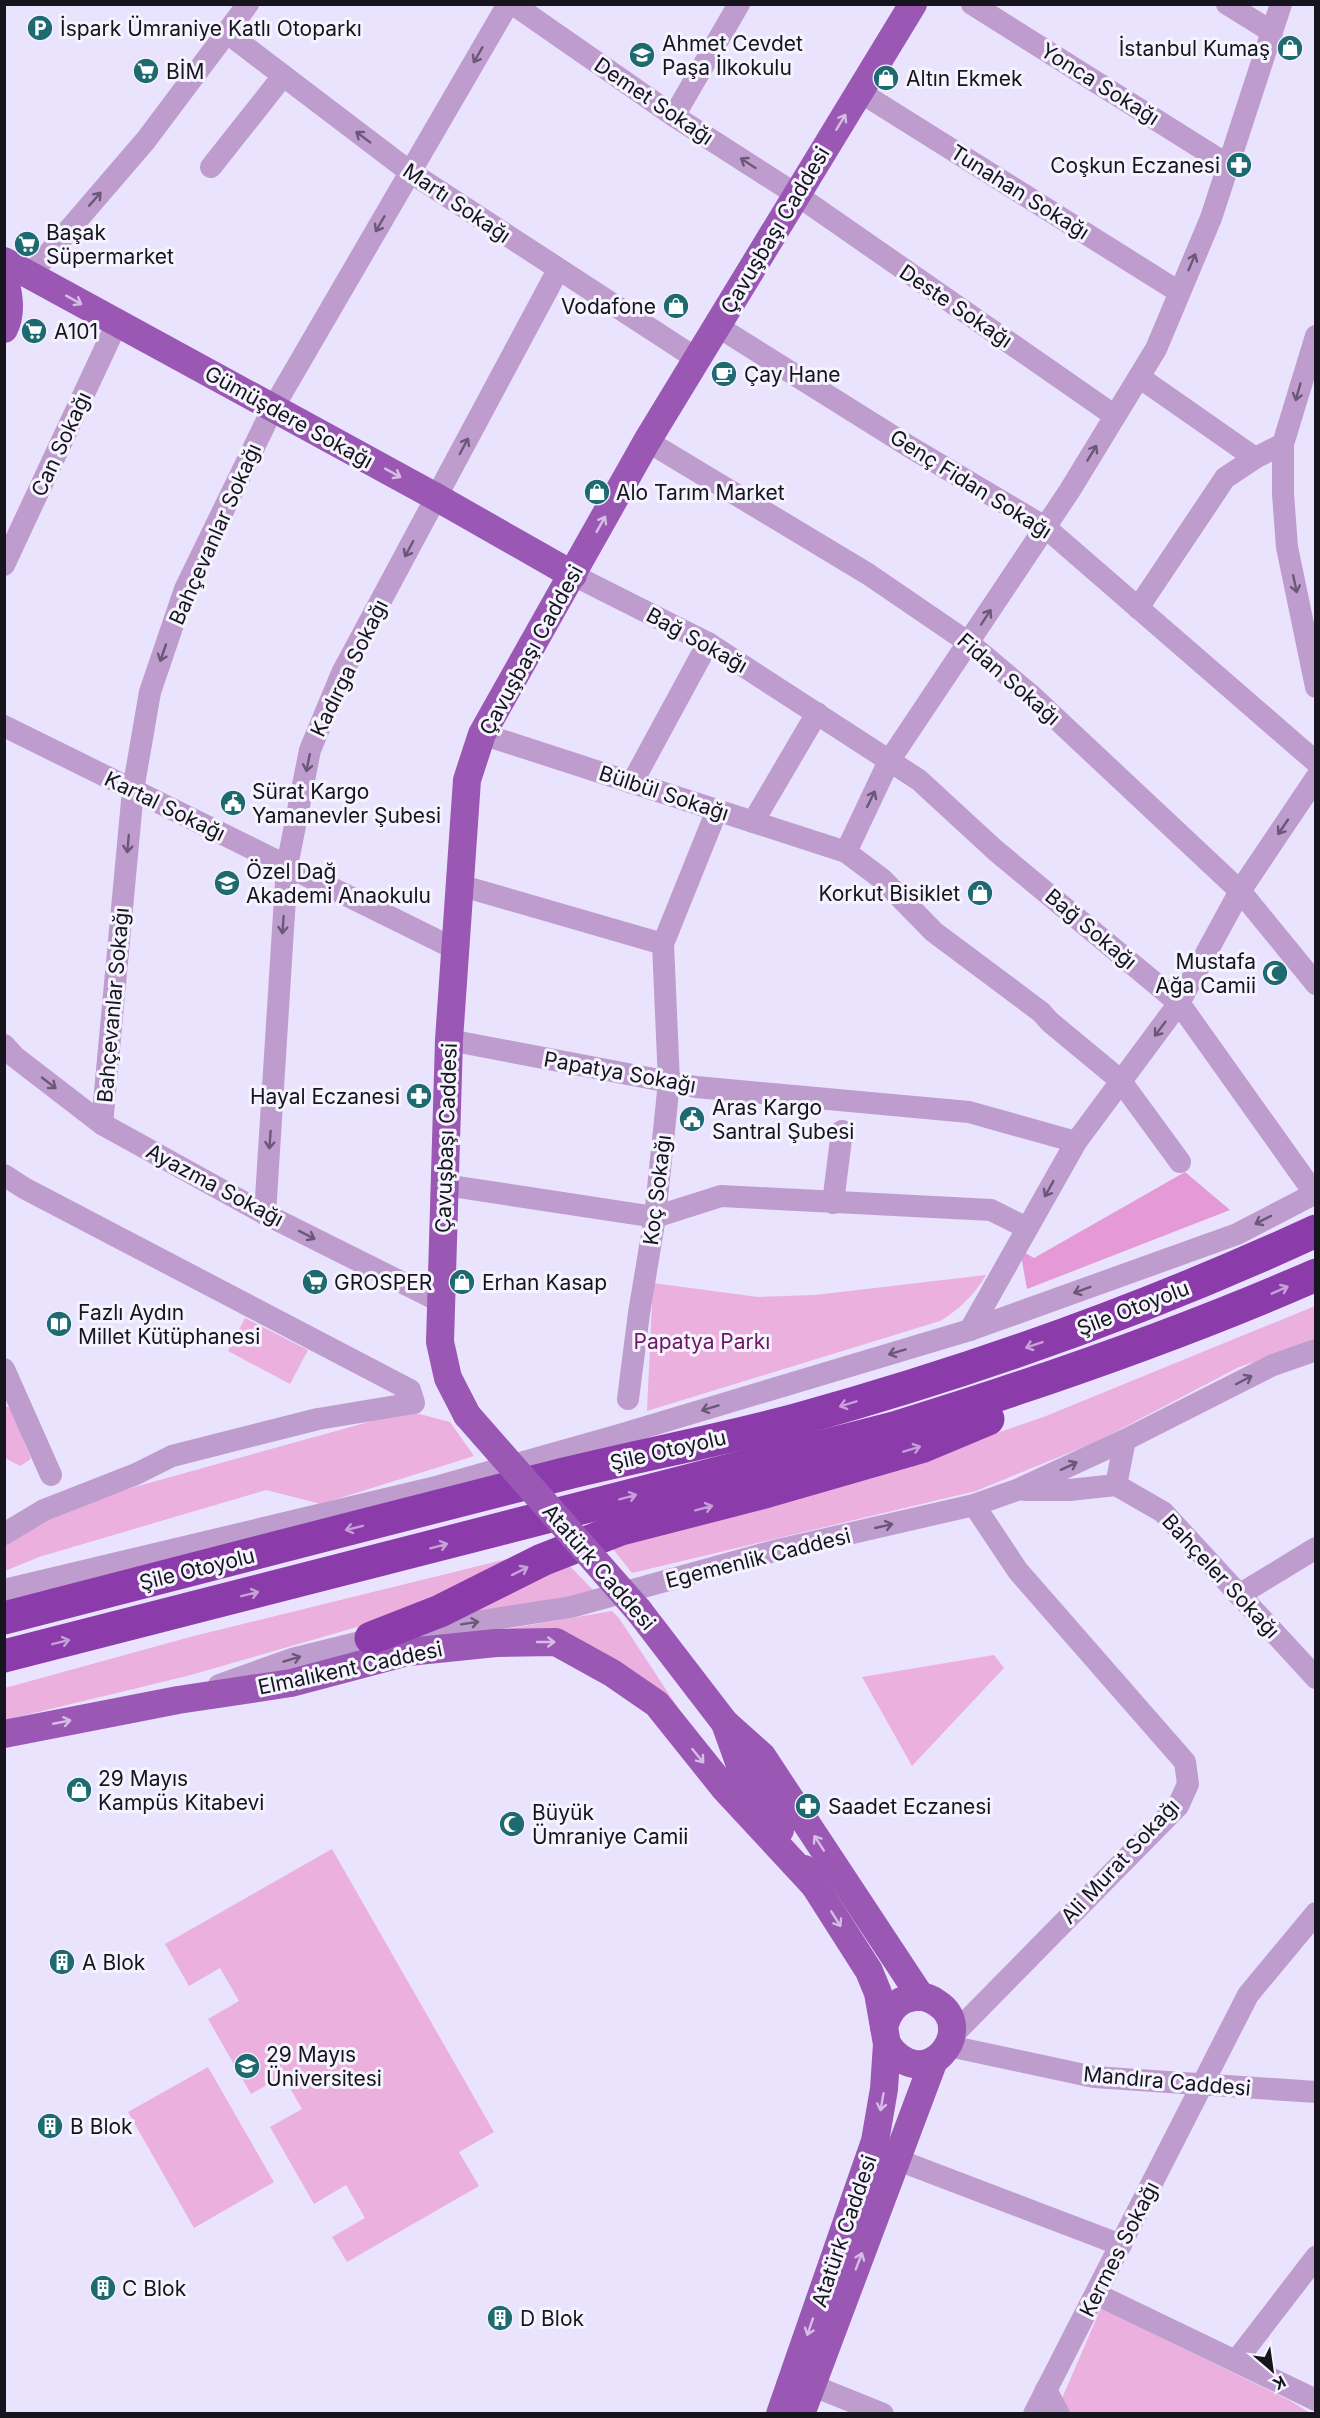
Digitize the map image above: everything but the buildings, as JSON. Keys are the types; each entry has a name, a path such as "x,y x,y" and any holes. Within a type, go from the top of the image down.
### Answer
{"highway":[{"name":"Şile Otoyolu","path":"4,1618 567,1474 796,1420 925,1382 1132,1310 1226,1272 1316,1231"},
{"name":"Şile Otoyolu","path":"4,1656 894,1428 1001,1395 1245,1306 1316,1275"},
{"path":"371,1638 440,1611 542,1560 621,1529 765,1492 921,1447 1069,1385 1245,1306"}],"main road":[{"name":"Çavuşbaşı Caddesi","path":"466,1415 448,1378 440,1342 448,1040 467,780 482,734 647,441 913,4"},
{"name":"Gümüşdere Sokağı","path":"4,261 17,275 117,323 436,497 573,575"},
{"path":"4,329 10,312 10,301 17,275"},
{"name":"Atatürk Caddesi","path":"466,1415 639,1611 725,1723 921,1996"},
{"name":"Elmalıkent Caddesi","path":"8,1735 178,1700 291,1683 408,1652 496,1642 556,1642 612,1673 657,1704 725,1789 814,1886"},
{"name":"Atatürk Caddesi","path":"752,1762 814,1886 868,1971 878,1993 886,2036"},
{"name":"Atatürk Caddesi","path":"780,2414 875,2141 884,2089 886,2036 892,2008 901,2001 921,1996 932,1999 948,2014 952,2025 801,2414"},
{"path":"886,2036 895,2056 904,2062 924,2064 945,2047"}],"street":[{"path":"17,275 146,140 248,4"},
{"name":"Bahçevanlar Sokağı","path":"102,1124 133,790 150,692 185,589 273,408 508,4"},
{"name":"Demet Sokağı","path":"513,4 674,116 797,195"},
{"path":"674,116 739,4"},
{"name":"Yonca Sokağı","path":"972,4 1228,165"},
{"path":"1227,4 1272,32"},
{"path":"846,852 890,761 1045,527 1156,349 1211,218 1281,4"},
{"name":"Martı Sokağı","path":"226,32 410,172 697,359"},
{"path":"211,167 283,76"},
{"name":"Tunahan Sokağı","path":"860,92 1179,292"},
{"name":"Deste Sokağı","path":"797,195 831,221 1115,416"},
{"name":"Kadırga Sokağı","path":"265,1214 287,866 310,750 342,673 558,270"},
{"name":"Can Sokağı","path":"4,566 117,323"},
{"name":"Genç Fidan Sokağı","path":"717,326 910,447 1045,527 1316,762"},
{"path":"1316,336 1311,363 1283,444 1283,494 1287,547 1316,687"},
{"path":"1139,377 1255,458"},
{"name":"Fidan Sokağı","path":"647,441 868,573 969,643 1032,696 1240,891 1316,984"},
{"path":"1138,608 1225,478 1255,458 1283,444"},
{"name":"Bağ Sokağı","path":"573,575 708,643 919,780 995,850 1179,1003 1315,1194"},
{"path":"632,783 708,643"},
{"path":"753,822 817,713"},
{"name":"Kartal Sokağı","path":"4,726 455,949"},
{"name":"Bülbül Sokağı","path":"482,734 846,852 882,879 934,932 1041,1012 1120,1080 1180,1162"},
{"path":"970,1330 1076,1142 1179,1003 1240,891 1316,778"},
{"path":"459,885 663,944 717,810"},
{"name":"Koç Sokağı","path":"628,1399 655,1217 669,1082 663,944"},
{"name":"Papatya Sokağı","path":"448,1040 696,1087 969,1112 1076,1142"},
{"name":"Ayazma Sokağı","path":"4,1045 15,1057 102,1124 265,1214 441,1302"},
{"path":"833,1203 842,1131"},
{"path":"4,1175 24,1188 410,1390 414,1403 318,1419 172,1456 136,1474 44,1510 4,1534"},
{"path":"445,1185 655,1217 721,1196 991,1210 1027,1228"},
{"path":"4,1590 432,1488 619,1435 970,1330 1237,1234 1315,1194"},
{"name":"Egemenlik Caddesi","path":"178,1700 292,1659 371,1638 571,1607 774,1551 974,1505 1017,1490 1125,1440 1273,1365 1316,1350"},
{"path":"4,1369 51,1475"},
{"path":"1017,1490 1069,1490 1116,1485 1125,1440"},
{"name":"Bahçeler Sokağı","path":"1116,1485 1163,1512 1316,1678"},
{"name":"Ali Murat Sokağı","path":"945,2047 1178,1806 1188,1784 1185,1762 1018,1571 974,1505"},
{"path":"1239,1595 1316,1548"},
{"name":"Kermes Sokağı","path":"1034,2414 1248,1995 1316,1913"},
{"name":"Mandıra Caddesi","path":"945,2047 1094,2077 1316,2092"},
{"path":"898,2160 1121,2245"},
{"path":"1236,2361 1316,2256"},
{"path":"1096,2294 1316,2400"},
{"path":"811,2385 883,2414"},
{"path":"1046,2390 1059,2414"}],"green space":[{"name":"Papatya Parkı","path":"986,1275 966,1301 940,1321 647,1411 653,1283 758,1297 815,1295"},
{"path":"1315,1306 1315,1342 1239,1367 1098,1441 976,1491 632,1573 609,1544 885,1472 1046,1416"},
{"path":"245,1318 308,1350 290,1384 228,1351"},
{"path":"4,1406 11,1408 31,1459 20,1466 5,1458"},
{"path":"408,1411 450,1422 474,1456 321,1504 266,1490 39,1557 5,1571 4,1540 59,1508"},
{"path":"543,1550 437,1604 187,1676 5,1720 5,1688 190,1637"},
{"path":"566,1562 595,1592 453,1616"},
{"path":"612,1611 619,1618 684,1717 500,1630"},
{"path":"994,1655 1004,1668 912,1766 862,1677"},
{"path":"332,1849 494,2132 459,2152 479,2186 347,2262 332,2237 365,2218 346,2185 314,2204 270,2127 302,2109 283,2076 251,2094 208,2019 239,2001 220,1968 189,1986 165,1944"},
{"path":"208,2067 274,2182 194,2228 128,2112"},
{"path":"1101,2308 1289,2400 1310,2413 1067,2414 1060,2403"}],"shaded area":[{"path":"1185,1172 1230,1210 1027,1289 1020,1250 1034,1258"}],"place":[{"name":"İspark Ümraniye Katlı Otoparkı","path":"40,28"},
{"name":"İstanbul Kumaş","path":"1290,48"},
{"name":"Ahmet Cevdet Paşa İlkokulu","path":"642,55"},
{"name":"BİM","path":"146,71"},
{"name":"Altın Ekmek","path":"886,78"},
{"name":"Coşkun Eczanesi","path":"1239,165"},
{"name":"Başak Süpermarket","path":"27,244"},
{"name":"Vodafone","path":"676,306"},
{"name":"A101","path":"34,331"},
{"name":"Çay Hane","path":"724,374"},
{"name":"Alo Tarım Market","path":"597,492"},
{"name":"Sürat Kargo Yamanevler Şubesi","path":"233,803"},
{"name":"Özel Dağ Akademi Anaokulu","path":"227,883"},
{"name":"Korkut Bisiklet","path":"980,893"},
{"name":"Mustafa Ağa Camii","path":"1275,973"},
{"name":"Hayal Eczanesi","path":"419,1096"},
{"name":"Aras Kargo Santral Şubesi","path":"692,1119"},
{"name":"GROSPER","path":"315,1282"},
{"name":"Erhan Kasap","path":"462,1282"},
{"name":"Fazlı Aydın Millet Kütüphanesi","path":"59,1324"},
{"name":"29 Mayıs Kampüs Kitabevi","path":"79,1790"},
{"name":"Saadet Eczanesi","path":"808,1806"},
{"name":"Büyük Ümraniye Camii","path":"512,1824"},
{"name":"A Blok","path":"62,1962"},
{"name":"29 Mayıs Üniversitesi","path":"247,2066"},
{"name":"B Blok","path":"50,2126"},
{"name":"C Blok","path":"103,2288"},
{"name":"D Blok","path":"500,2318"}]}
